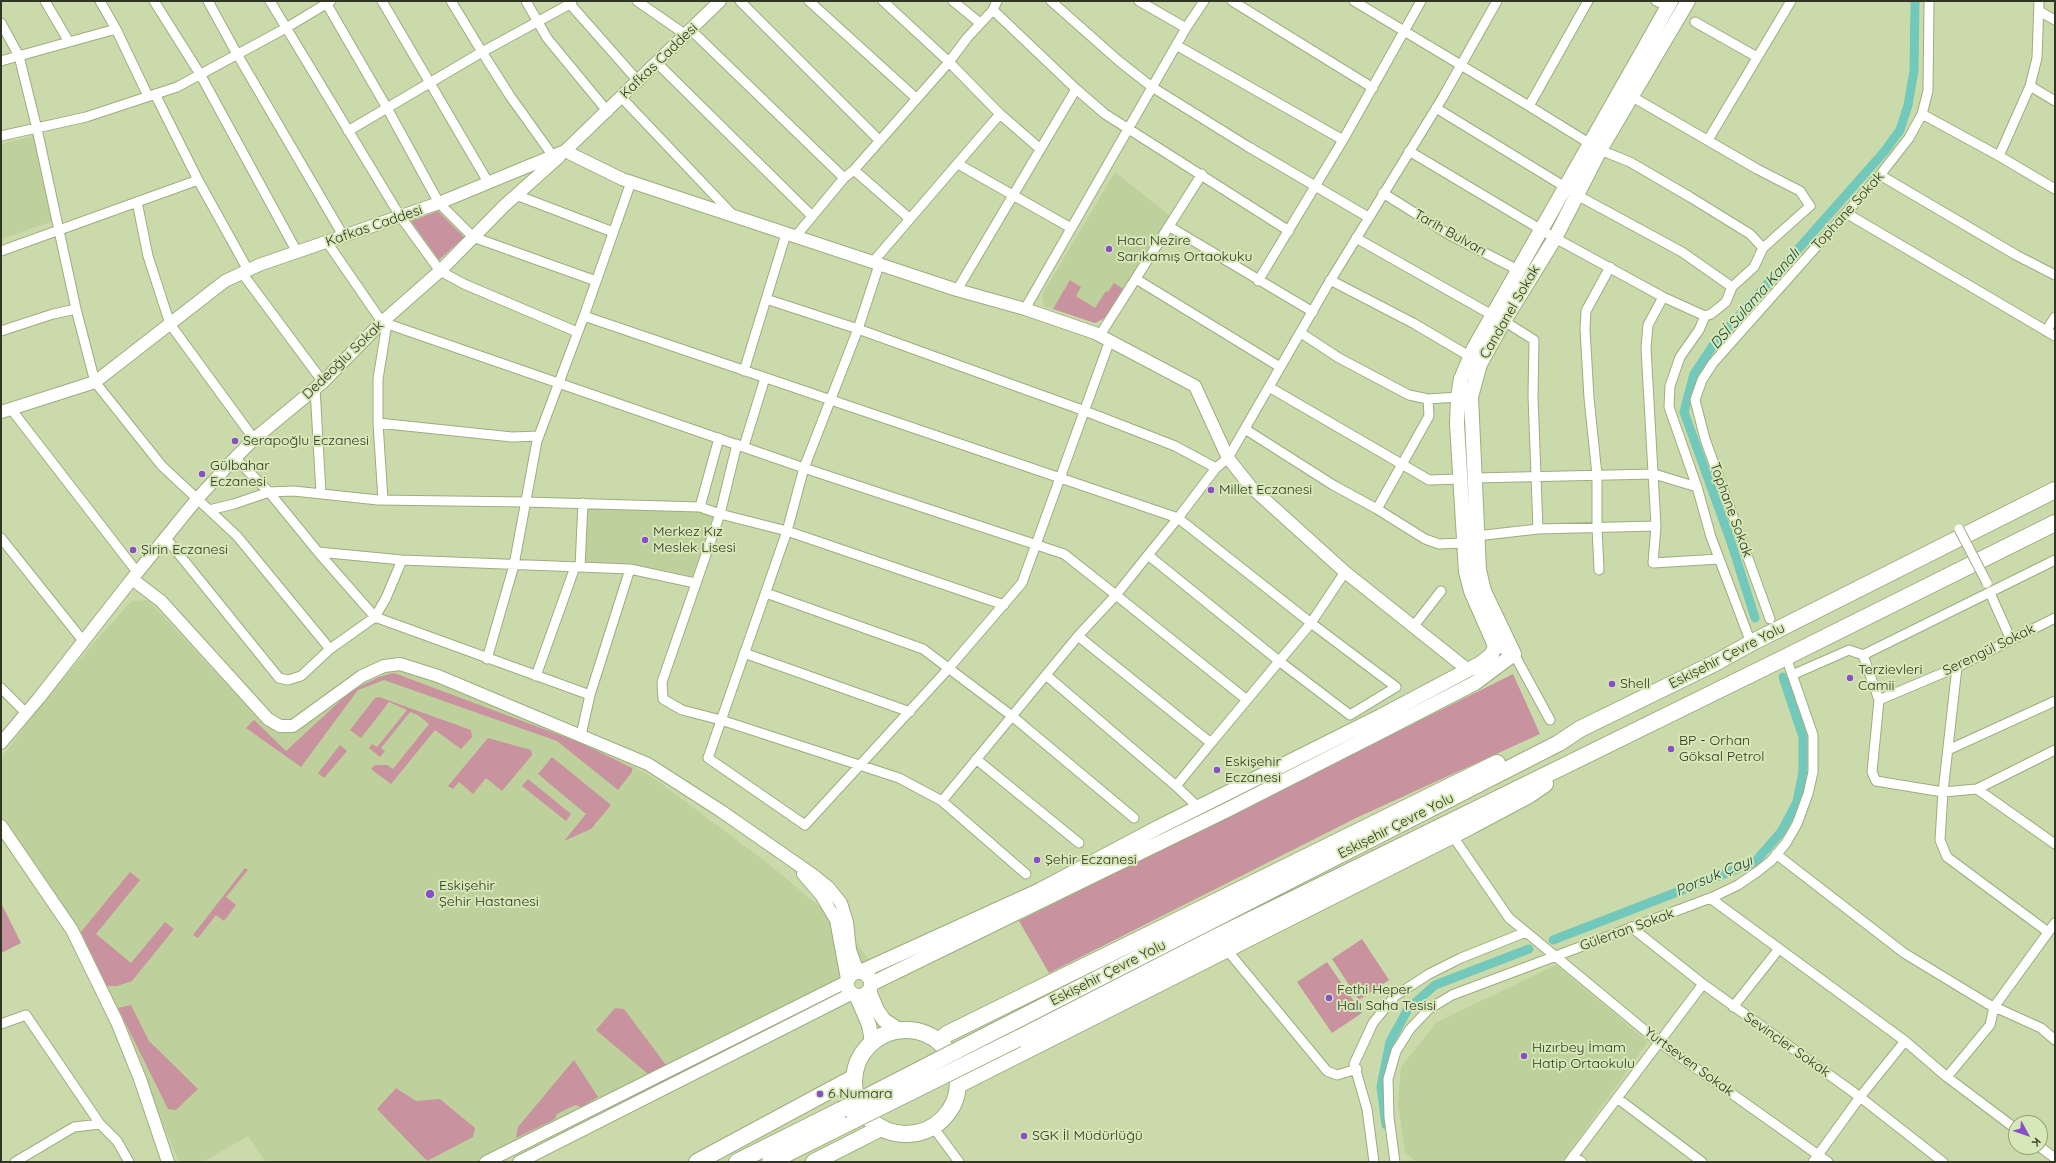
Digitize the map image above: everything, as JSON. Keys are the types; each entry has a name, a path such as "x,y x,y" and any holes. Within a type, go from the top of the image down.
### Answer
{"highway":[{"name":"Eskişehir Çevre Yolu","path":"738,1162 1559,743 1580,729 1715,663 2055,490"},
{"name":"Eskişehir Çevre Yolu","path":"770,1162 1017,1039 1216,937 2055,523"},
{"path":"938,1041 947,1034 1491,766 1559,743"},
{"path":"958,1085 1227,950 1529,795 1597,749"},
{"path":"899,1030 913,1030 926,1034 938,1041 952,1058 956,1068 958,1085 951,1106 945,1116 932,1127 916,1133 898,1134 881,1128 869,1119 860,1107 854,1093 853,1078 856,1065 862,1052 872,1042 885,1034 899,1030"},
{"path":"697,1162 853,1078"},
{"path":"814,1162 881,1128"}],"main road":[{"path":"1595,147 1631,96 1688,1"},
{"path":"858,984 1468,670 1492,654 1495,646 1471,591 1466,572 1459,479 1457,424 1458,397 1461,379 1469,356 1498,318 1518,270 1541,230 1571,191 1595,147 1665,3"},
{"name":"Candanel Sokak","path":"1514,654 1484,591 1478,570 1471,397 1480,364 1498,318 1555,238 1571,191"},
{"path":"858,984 1227,810 1474,683 1514,654"},
{"path":"858,984 884,1020 899,1030"},
{"path":"858,984 869,1024 872,1042"}],"street":[{"path":"45,1 68,42"},
{"path":"100,1 198,180 245,272 319,385 321,493"},
{"path":"154,1 200,74 297,252"},
{"path":"208,1 237,54 344,236"},
{"path":"270,1 400,216 440,271 464,284 577,332"},
{"path":"382,1 428,83 488,182"},
{"path":"451,1 510,96 553,156"},
{"path":"526,1 548,38 608,112"},
{"path":"637,1 688,33 844,178"},
{"name":"Kafkas Caddesi","path":"6,410 95,382 225,281 297,252 439,202 566,151 608,112 621,97 720,1"},
{"path":"740,1 879,140"},
{"path":"809,1 916,98"},
{"path":"884,1 949,62 1000,114 1039,148"},
{"path":"952,1 980,23"},
{"path":"744,371 766,299 790,235 812,216 844,178 854,170 949,62 980,23 993,10 997,1"},
{"path":"1052,1 1120,62 1152,87 1368,218"},
{"path":"1139,1 1186,28"},
{"path":"1025,309 1176,45 1204,1"},
{"path":"1232,1 1373,88"},
{"path":"1354,1 1595,147 1630,162 1690,197 1750,234 1763,248"},
{"path":"1258,281 1343,140 1421,1"},
{"path":"942,801 1078,636 1116,595 1216,468 1228,458 1330,280 1436,108 1497,1"},
{"path":"1529,106 1588,1"},
{"path":"1708,140 1791,1"},
{"name":"Tophane Sokak","path":"1770,619 1705,439 1695,400 1702,380 1713,363 1880,175 1909,138 1922,114 1928,90 1929,1"},
{"path":"1999,156 2030,86 2037,58 2039,1"},
{"path":"1,136 37,129 86,116 177,87 286,28 327,2 439,202 474,237 596,281"},
{"path":"348,131 428,83 571,2 638,81"},
{"path":"993,10 1076,89 1106,114 1128,130 1202,174 1289,231"},
{"path":"2039,11 2055,20"},
{"path":"1695,22 1758,57"},
{"path":"1,23 19,56 37,129 76,309 95,382 162,466 237,536 330,649"},
{"path":"1,61 116,29"},
{"path":"1176,45 1343,140"},
{"path":"657,63 812,216"},
{"path":"2030,86 2055,101"},
{"path":"957,290 1039,148 1076,89"},
{"path":"1409,151 1541,230 1663,297 1705,316 1711,314 1726,302 1732,287 1754,267 1763,248 1810,206 1800,191 1631,96"},
{"path":"621,97 735,217"},
{"path":"1436,108 1571,191 1682,252 1732,287"},
{"path":"1000,114 910,219 876,264 858,329 829,400 804,468 787,531 708,758 805,826 910,712 1022,583 1062,478 1085,411 1105,338 1136,279 1202,174"},
{"path":"1922,114 1999,156 2055,189"},
{"path":"566,151 631,182 876,264 957,290 1025,309 1105,338 1195,386 1228,458 1251,487 1345,572 1468,670"},
{"name":"Dedeoğlu Sokak","path":"1,743 84,642 134,575 197,498 254,439 319,385 384,322 440,271 516,195 566,151"},
{"path":"958,164 1071,228"},
{"path":"854,170 910,219"},
{"path":"1880,175 2016,255 2055,275"},
{"path":"1,251 198,180"},
{"path":"487,659 514,565 539,436 557,383 584,316 631,182"},
{"name":"Tarih Bulvarı","path":"1383,193 1448,234 1518,270"},
{"path":"516,195 613,232"},
{"path":"137,202 148,256 170,324 254,439"},
{"path":"1846,213 2055,336"},
{"path":"1170,227 1312,312"},
{"path":"1356,238 1534,340 1533,396 1538,529"},
{"path":"327,242 384,322 804,468 1064,554 1247,700"},
{"path":"1600,570 1597,527 1597,475 1589,398 1586,311 1610,267"},
{"path":"1136,279 1280,367"},
{"path":"1330,280 1413,323 1469,356"},
{"path":"1663,297 1648,325 1646,348 1656,526 1653,563 1719,559"},
{"path":"766,299 858,329 1085,411 1175,446 1216,468"},
{"path":"1,331 53,314 76,309"},
{"path":"584,316 1178,518 1311,623 1396,687 1350,715 1279,661 1148,555"},
{"path":"1705,316 1699,330 1680,357 1670,386 1669,407 1697,487 1719,559 1751,644"},
{"path":"2046,331 2055,317"},
{"path":"384,322 378,379 378,423 384,500"},
{"path":"1301,333 1339,358 1409,395 1428,399 1458,397"},
{"path":"765,378 740,445 720,514 662,682 663,699 682,710 721,720 899,778 942,801 1026,874"},
{"path":"1269,387 1334,423 1429,480 1459,479"},
{"path":"1377,509 1403,465 1429,416 1428,399"},
{"path":"6,410 134,575 161,601 268,719 280,726 293,726 362,676 384,666 400,664 438,676 648,764 721,811 776,851 801,872 821,895 836,920 858,984"},
{"path":"378,423 512,436 539,436"},
{"path":"1245,429 1333,485 1377,509 1425,539 1439,544 1463,543"},
{"path":"700,507 719,438"},
{"path":"236,458 269,492 318,552 375,617 487,659 590,695"},
{"path":"1474,478 1654,474 1697,487"},
{"path":"209,510 234,504 269,492 321,493 384,500 584,503 700,507 720,514 787,531 1004,605"},
{"path":"536,676 577,567 584,503"},
{"path":"1476,536 1538,529 1656,526"},
{"path":"1959,529 1988,588 2011,640"},
{"path":"165,537 279,678 288,680 301,676 330,649 375,617 386,598 402,560"},
{"path":"1,538 84,642"},
{"path":"318,552 402,560 630,569 695,583"},
{"path":"1792,675 1849,650 1863,655 1988,588 2055,560"},
{"path":"581,735 590,695 630,569"},
{"path":"1176,786 1311,623 1345,572"},
{"path":"1413,627 1441,591"},
{"path":"766,593 923,649 1012,716 1134,818"},
{"name":"Serengül Sokak","path":"1879,700 1957,667 2055,618"},
{"path":"1078,636 1211,742"},
{"path":"1495,646 1514,654"},
{"path":"744,653 910,712"},
{"name":"Candanel Sokak","path":"1514,654 1550,720"},
{"path":"1863,655 1879,700 1872,772 1876,781 1943,792 1977,789 2055,750"},
{"name":"Gülertan Sokak","path":"1397,1161 1389,1117 1388,1079 1396,1051 1410,1029 1429,1009 1452,995 1631,927 1683,910 1710,898 1738,885 1757,872 1776,854 1797,824 1808,794 1813,772 1812,735 1786,657"},
{"path":"1957,667 1943,792 1940,840 1947,857 2048,932"},
{"path":"1046,674 1176,786 1199,808"},
{"path":"1,688 26,713"},
{"path":"1948,750 2055,701"},
{"path":"976,759 1079,843"},
{"path":"1977,789 2055,844"},
{"path":"1,826 72,930 117,1022 140,1079 168,1162"},
{"name":"Yurtseven Sokak","path":"1452,835 1510,918 1554,957 1659,1042 1816,1159 1828,1162"},
{"path":"1776,854 1904,953 1994,1007 2041,1028 2055,1040"},
{"path":"1710,898 1778,950 1905,1041 1947,1077 2008,1123"},
{"path":"1947,1077 1990,1026 1994,1007 2055,923"},
{"name":"Sevinçler Sokak","path":"1631,927 1733,1007 1860,1097 1943,1162"},
{"path":"1374,1162 1367,1109 1357,1069 1354,1064 1373,1023 1395,996 1429,974 1461,958 1526,932"},
{"path":"1227,950 1327,1071 1337,1075 1357,1069"},
{"path":"1733,1007 1778,950"},
{"path":"486,1162 858,984"},
{"path":"519,1162 858,984"},
{"path":"1582,1162 1571,1159 1703,984"},
{"path":"1,1024 26,1015 100,1124 117,1141 130,1162"},
{"path":"1816,1159 1860,1097 1905,1041"},
{"path":"1617,1098 1702,1162"},
{"path":"14,1162 74,1127 100,1124"},
{"path":"932,1127 959,1162"}],"shaded area":[{"path":"34,136 53,221 1,239 1,144"},
{"name":"Hacı Nezire Sarıkamış Ortaokuku","path":"1115,172 1170,216 1105,318 1095,323 1044,306 1042,295"},
{"path":"438,211 464,237 439,260 411,221"},
{"path":"1070,280 1081,287 1076,296 1095,308 1106,291 1108,292 1114,283 1123,289 1105,318 1095,323 1053,309"},
{"name":"Merkez Kız Meslek Lisesi","path":"588,508 697,512 714,517 692,576 631,564 583,563"},
{"name":"Eskişehir Şehir Hastanesi","path":"148,600 253,713 276,733 295,732 339,693 393,666 580,735 655,779 775,869 841,925 878,970 477,1162 266,1162 248,1136 203,1162 180,1162 77,928 1,817 1,758 45,700 132,601"},
{"path":"394,673 581,743 632,768 632,772 618,790 557,741 384,680 358,690 301,767 246,728 254,720 286,751 351,691 379,677"},
{"path":"1513,674 1540,734 1356,818 1049,973 1019,921"},
{"path":"379,697 471,730 472,737 461,749 435,730 391,784 371,769 375,765 387,765 393,769 429,724 418,715 410,712 381,748 385,751 380,757 369,748 372,744 377,747 407,710 389,702 361,738 350,730 375,698"},
{"path":"488,738 531,750 532,755 502,791 486,778 473,794 459,782 453,789 448,786"},
{"path":"340,745 347,751 324,778 318,773"},
{"path":"552,757 611,805 591,829 564,841 586,814 538,774"},
{"path":"528,779 571,814 566,821 522,786"},
{"path":"245,868 248,870 226,897 236,905 224,921 216,915 198,938 193,935"},
{"path":"130,872 140,880 96,934 131,963 165,922 174,929 132,981 117,986 107,986 81,932"},
{"path":"1,903 21,943 1,953"},
{"path":"1362,939 1389,980 1359,1000 1332,959"},
{"name":"Fethi Heper Halı Saha Tesisi","path":"1327,962 1362,1013 1332,1033 1297,982"},
{"name":"Hızırbey İmam Hatip Ortaokulu","path":"1556,965 1648,1042 1562,1162 1416,1162 1405,1152 1398,1104 1401,1067 1437,1022"},
{"path":"131,1005 149,1041 198,1089 176,1110 168,1109 118,1008"},
{"path":"615,1008 624,1009 666,1065 648,1074 596,1030"},
{"path":"574,1060 598,1097 581,1107 575,1105 557,1114 555,1119 516,1138 518,1127"},
{"path":"396,1088 416,1101 440,1099 475,1128 473,1137 427,1161 377,1109"}],"waterway":[{"name":"DSİ Sulama Kanalı","path":"1755,618 1731,542 1684,412 1694,374 1714,344 1884,152 1900,130 1908,105 1914,71 1915,1"},
{"name":"Porsuk Çayı","path":"1553,940 1755,862 1781,832 1797,802 1803,772 1803,737 1783,677"},
{"name":"Porsuk Çayı","path":"1386,1125 1381,1087 1390,1042 1408,1009 1435,985 1529,949"}],"place":[{"name":"Hacı Nezire Sarıkamış Ortaokuku","path":"1109,249"},
{"name":"Serapoğlu Eczanesi","path":"235,441"},
{"name":"Gülbahar Eczanesi","path":"202,474"},
{"name":"Millet Eczanesi","path":"1211,490"},
{"name":"Merkez Kız Meslek Lisesi","path":"645,540"},
{"name":"Şirin Eczanesi","path":"133,550"},
{"name":"Terzievleri Camii","path":"1850,678"},
{"name":"Shell","path":"1612,684"},
{"name":"BP - Orhan Göksal Petrol","path":"1671,749"},
{"name":"Eskişehir Eczanesi","path":"1217,770"},
{"name":"Şehir Eczanesi","path":"1037,860"},
{"name":"Eskişehir Şehir Hastanesi","path":"430,894"},
{"name":"Fethi Heper Halı Saha Tesisi","path":"1329,998"},
{"name":"Hızırbey İmam Hatip Ortaokulu","path":"1524,1056"},
{"name":"6 Numara","path":"820,1094"},
{"name":"SGK İl Müdürlüğü","path":"1024,1136"}]}
